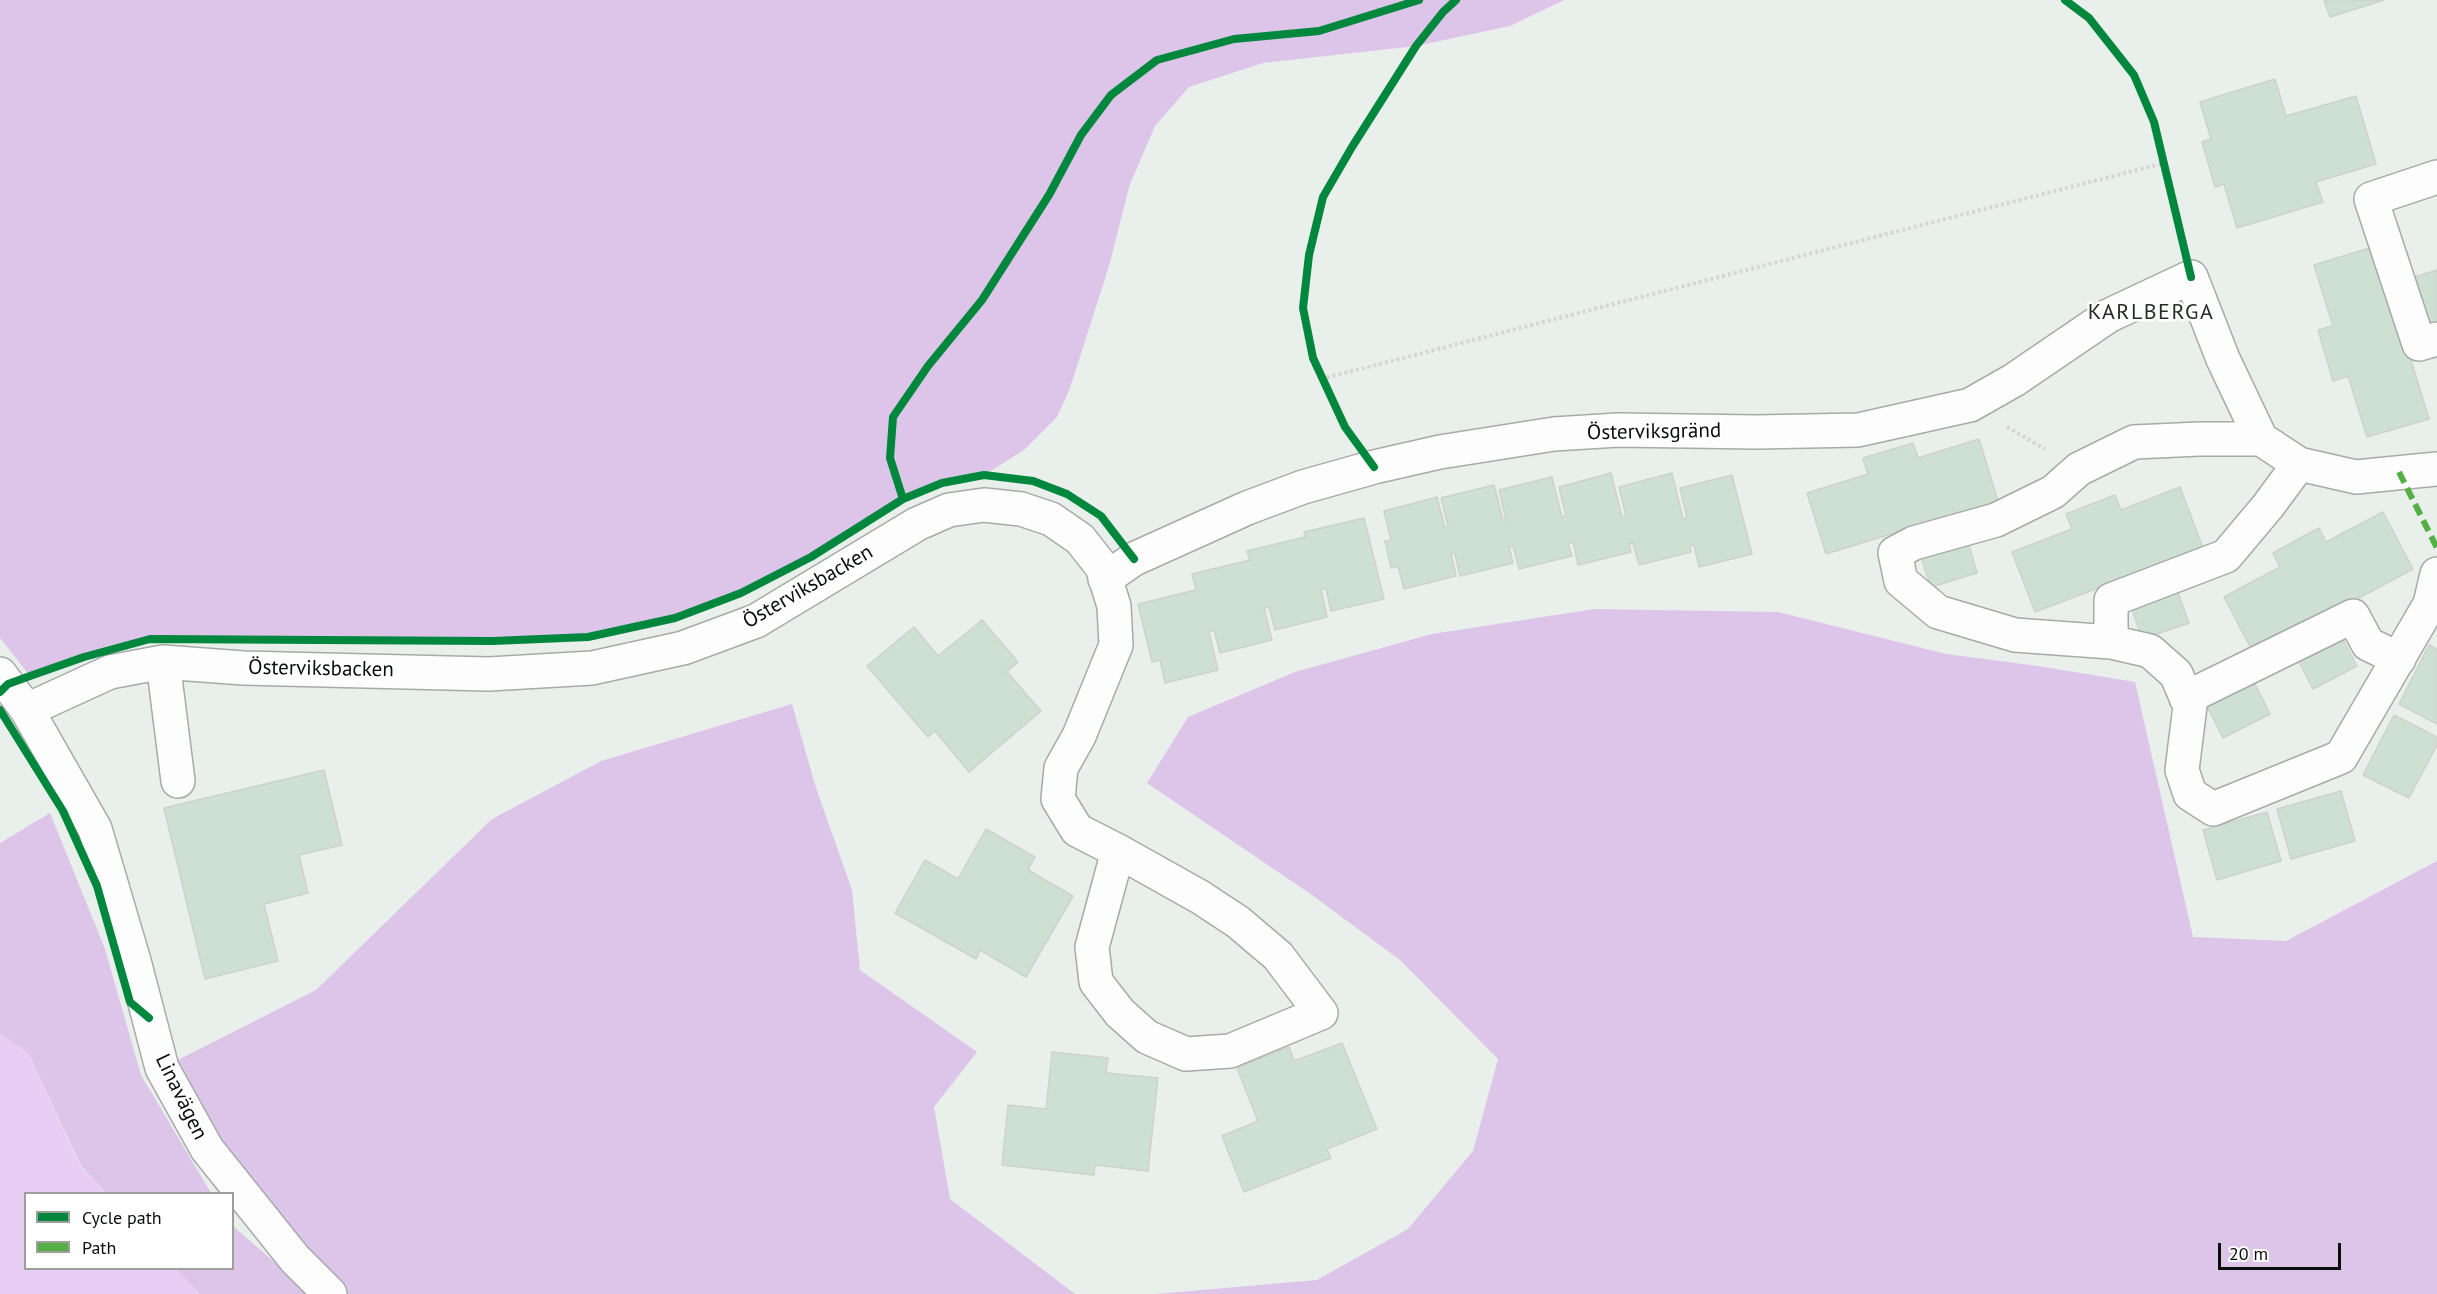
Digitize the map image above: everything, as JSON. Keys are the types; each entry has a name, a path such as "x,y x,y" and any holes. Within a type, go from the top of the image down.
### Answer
{"street":[{"path":"2437,177 2371,199 2419,344 2437,339"},
{"name":"Österviksgränd","path":"1105,579 1134,559 1247,508 1303,487 1407,459 1554,434 1678,429 1757,432 1858,430 1970,405 2014,380 2108,316 2191,277 2223,359 2261,439"},
{"path":"2437,469 2356,477 2299,464 2261,439 2134,442 2079,469 2053,492 1996,520 1914,543 1895,553 1901,581 1938,612 2015,635 2111,642 2150,651 2176,674 2190,706 2182,770 2190,794 2213,809 2341,757 2430,604 2437,574"},
{"path":"2111,642 2111,600 2226,556 2268,506 2299,464"},
{"name":"Österviksbacken","path":"27,710 110,672 163,662 243,668 399,670 489,674 592,668 683,648 756,621 917,524 949,510 984,505 1021,509 1051,519 1080,539 1102,567 1114,606 1116,645 1079,736 1061,768 1058,799 1077,830 1118,851 1200,897 1238,922 1278,957 1321,1013 1230,1051 1186,1054 1148,1037 1120,1013 1096,982 1092,947 1118,851"},
{"path":"2186,698 2353,616 2368,644 2399,659"},
{"path":"163,662 178,781"},
{"name":"Linavägen","path":"0,674 27,710 95,830 134,961 162,1068 207,1149 295,1259 330,1294"}],"path":[{"path":"2162,153 2167,174"},
{"path":"1321,379 2164,163"},
{"path":"1317,369 1326,389"},
{"path":"1970,405 2079,469"}],"shaded area":[{"path":"0,0 1564,0 1510,26 1416,46 1263,63 1189,87 1155,126 1130,184 1109,266 1070,388 1057,417 1024,450 984,475 942,483 903,499 811,557 741,593 675,618 588,637 493,641 150,639 84,657 30,676 0,638"},
{"path":"1595,609 1778,612 1946,654 2135,682 2193,937 2286,941 2437,861 2437,1294 1156,1294 1317,1280 1408,1229 1473,1151 1498,1059 1400,960 1312,895 1147,783 1188,717 1295,672 1432,634"},
{"path":"792,704 816,788 852,890 860,970 977,1052 934,1107 950,1199 1075,1294 330,1294 162,1068 316,990 492,819 601,761"},
{"path":"50,813 105,949 141,1075 210,1192 105,1192 81,1166 28,1053 0,1034 0,843"},
{"path":"0,1034 28,1053 80,1166 105,1192 24,1192 24,1270 177,1270 200,1294 0,1294"},
{"path":"234,1227 311,1294 200,1294 177,1270 234,1270"}],"building":[{"path":"2324,0 2384,0 2330,17"},
{"path":"2275,79 2286,116 2356,96 2376,164 2316,182 2323,202 2237,228 2224,184 2215,187 2202,142 2211,139 2200,102"},
{"path":"2376,246 2429,419 2367,437 2348,376 2333,381 2318,330 2333,326 2314,265"},
{"path":"2437,270 2437,322 2424,326 2409,279"},
{"path":"1979,439 1998,501 1826,554 1807,493 1868,474 1863,458 1913,443 1918,458"},
{"path":"1611,473 1622,517 1626,516 1619,487 1672,473 1683,519 1687,518 1680,488 1732,475 1752,554 1699,567 1694,545 1690,546 1691,552 1639,565 1633,543 1629,544 1631,552 1578,565 1573,542 1568,543 1572,556 1519,569 1513,546 1509,547 1513,563 1460,576 1455,554 1451,554 1456,576 1404,589 1398,566 1391,568 1385,541 1391,540 1384,511 1437,497 1445,528 1448,526 1441,498 1494,485 1503,520 1506,520 1499,490 1552,477 1562,517 1566,516 1559,487"},
{"path":"2180,487 2203,548 2035,612 2012,552 2072,529 2066,514 2115,495 2121,510"},
{"path":"2383,512 2413,569 2254,654 2224,597 2280,567 2273,553 2319,528 2326,542"},
{"path":"1364,518 1384,599 1331,611 1326,589 1321,589 1327,617 1275,630 1269,607 1264,608 1272,640 1220,653 1214,630 1209,632 1218,670 1165,683 1160,660 1152,662 1138,604 1196,590 1192,574 1250,560 1247,551 1305,537 1304,532"},
{"path":"1967,539 1977,573 1931,587 1920,554"},
{"path":"2177,590 2189,623 2142,639 2131,606"},
{"path":"982,620 1018,662 1007,672 1041,711 969,772 935,731 928,737 867,666 914,627 938,656"},
{"path":"2341,636 2357,666 2313,689 2297,658"},
{"path":"2429,645 2437,649 2437,724 2399,704"},
{"path":"2250,674 2270,714 2223,738 2203,698"},
{"path":"2394,715 2437,737 2437,745 2409,798 2363,775"},
{"path":"324,770 342,845 299,855 308,893 264,904 278,961 205,979 164,808"},
{"path":"2341,791 2355,841 2291,859 2277,809"},
{"path":"2267,812 2281,861 2217,880 2203,830"},
{"path":"986,829 1035,857 1028,870 1073,896 1026,977 980,950 976,959 895,913 925,860 958,879"},
{"path":"1342,1043 1377,1129 1327,1149 1331,1158 1244,1192 1222,1136 1258,1121 1237,1068 1289,1047 1294,1061"},
{"path":"1052,1052 1108,1058 1106,1073 1158,1078 1148,1171 1095,1165 1094,1175 1002,1165 1008,1105 1046,1109"}],"marked path":[{"path":"2399,472 2437,548"}],"cycle path":[{"path":"903,499 890,458 893,417 928,366 982,300 1049,195 1081,135 1111,95 1157,60 1234,39 1319,31 1419,0"},
{"path":"1374,467 1345,427 1313,358 1303,308 1309,255 1323,197 1416,46 1443,12 1456,0"},
{"path":"2065,0 2089,18 2134,75 2154,122 2191,277"},
{"path":"0,692 8,684 30,676 84,657 150,639 493,641 588,637 675,618 741,593 811,557 903,499 942,483 984,475 1033,481 1067,494 1101,516 1134,559"},
{"path":"0,710 63,811 97,886 130,1002 149,1018"}],"district":[{"name":"KARLBERGA","path":"2151,313"}]}
